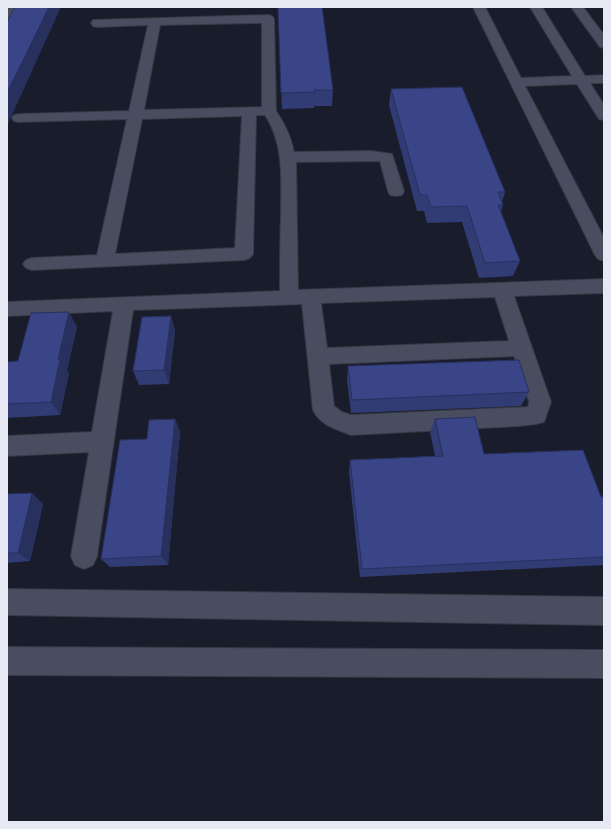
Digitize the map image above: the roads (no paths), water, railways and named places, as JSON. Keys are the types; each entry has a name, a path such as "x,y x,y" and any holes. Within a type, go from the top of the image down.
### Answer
{"street":[{"path":"7,23 15,7"},
{"path":"479,7 604,255"},
{"path":"536,7 604,116"},
{"path":"577,7 604,44"},
{"path":"97,23 268,19 269,110 276,121 284,140 289,166 289,297"},
{"path":"105,260 155,22"},
{"path":"516,82 604,79"},
{"path":"19,118 269,110"},
{"path":"32,264 244,254 249,111"},
{"path":"287,157 387,157 396,190"},
{"path":"7,309 124,303 604,286"},
{"path":"311,296 324,410 334,419 352,425 536,415 540,402 502,289"},
{"path":"84,556 124,303"},
{"path":"318,356 522,348"},
{"path":"7,446 102,440"},
{"path":"7,602 604,611"},
{"path":"7,661 604,664"}]}
